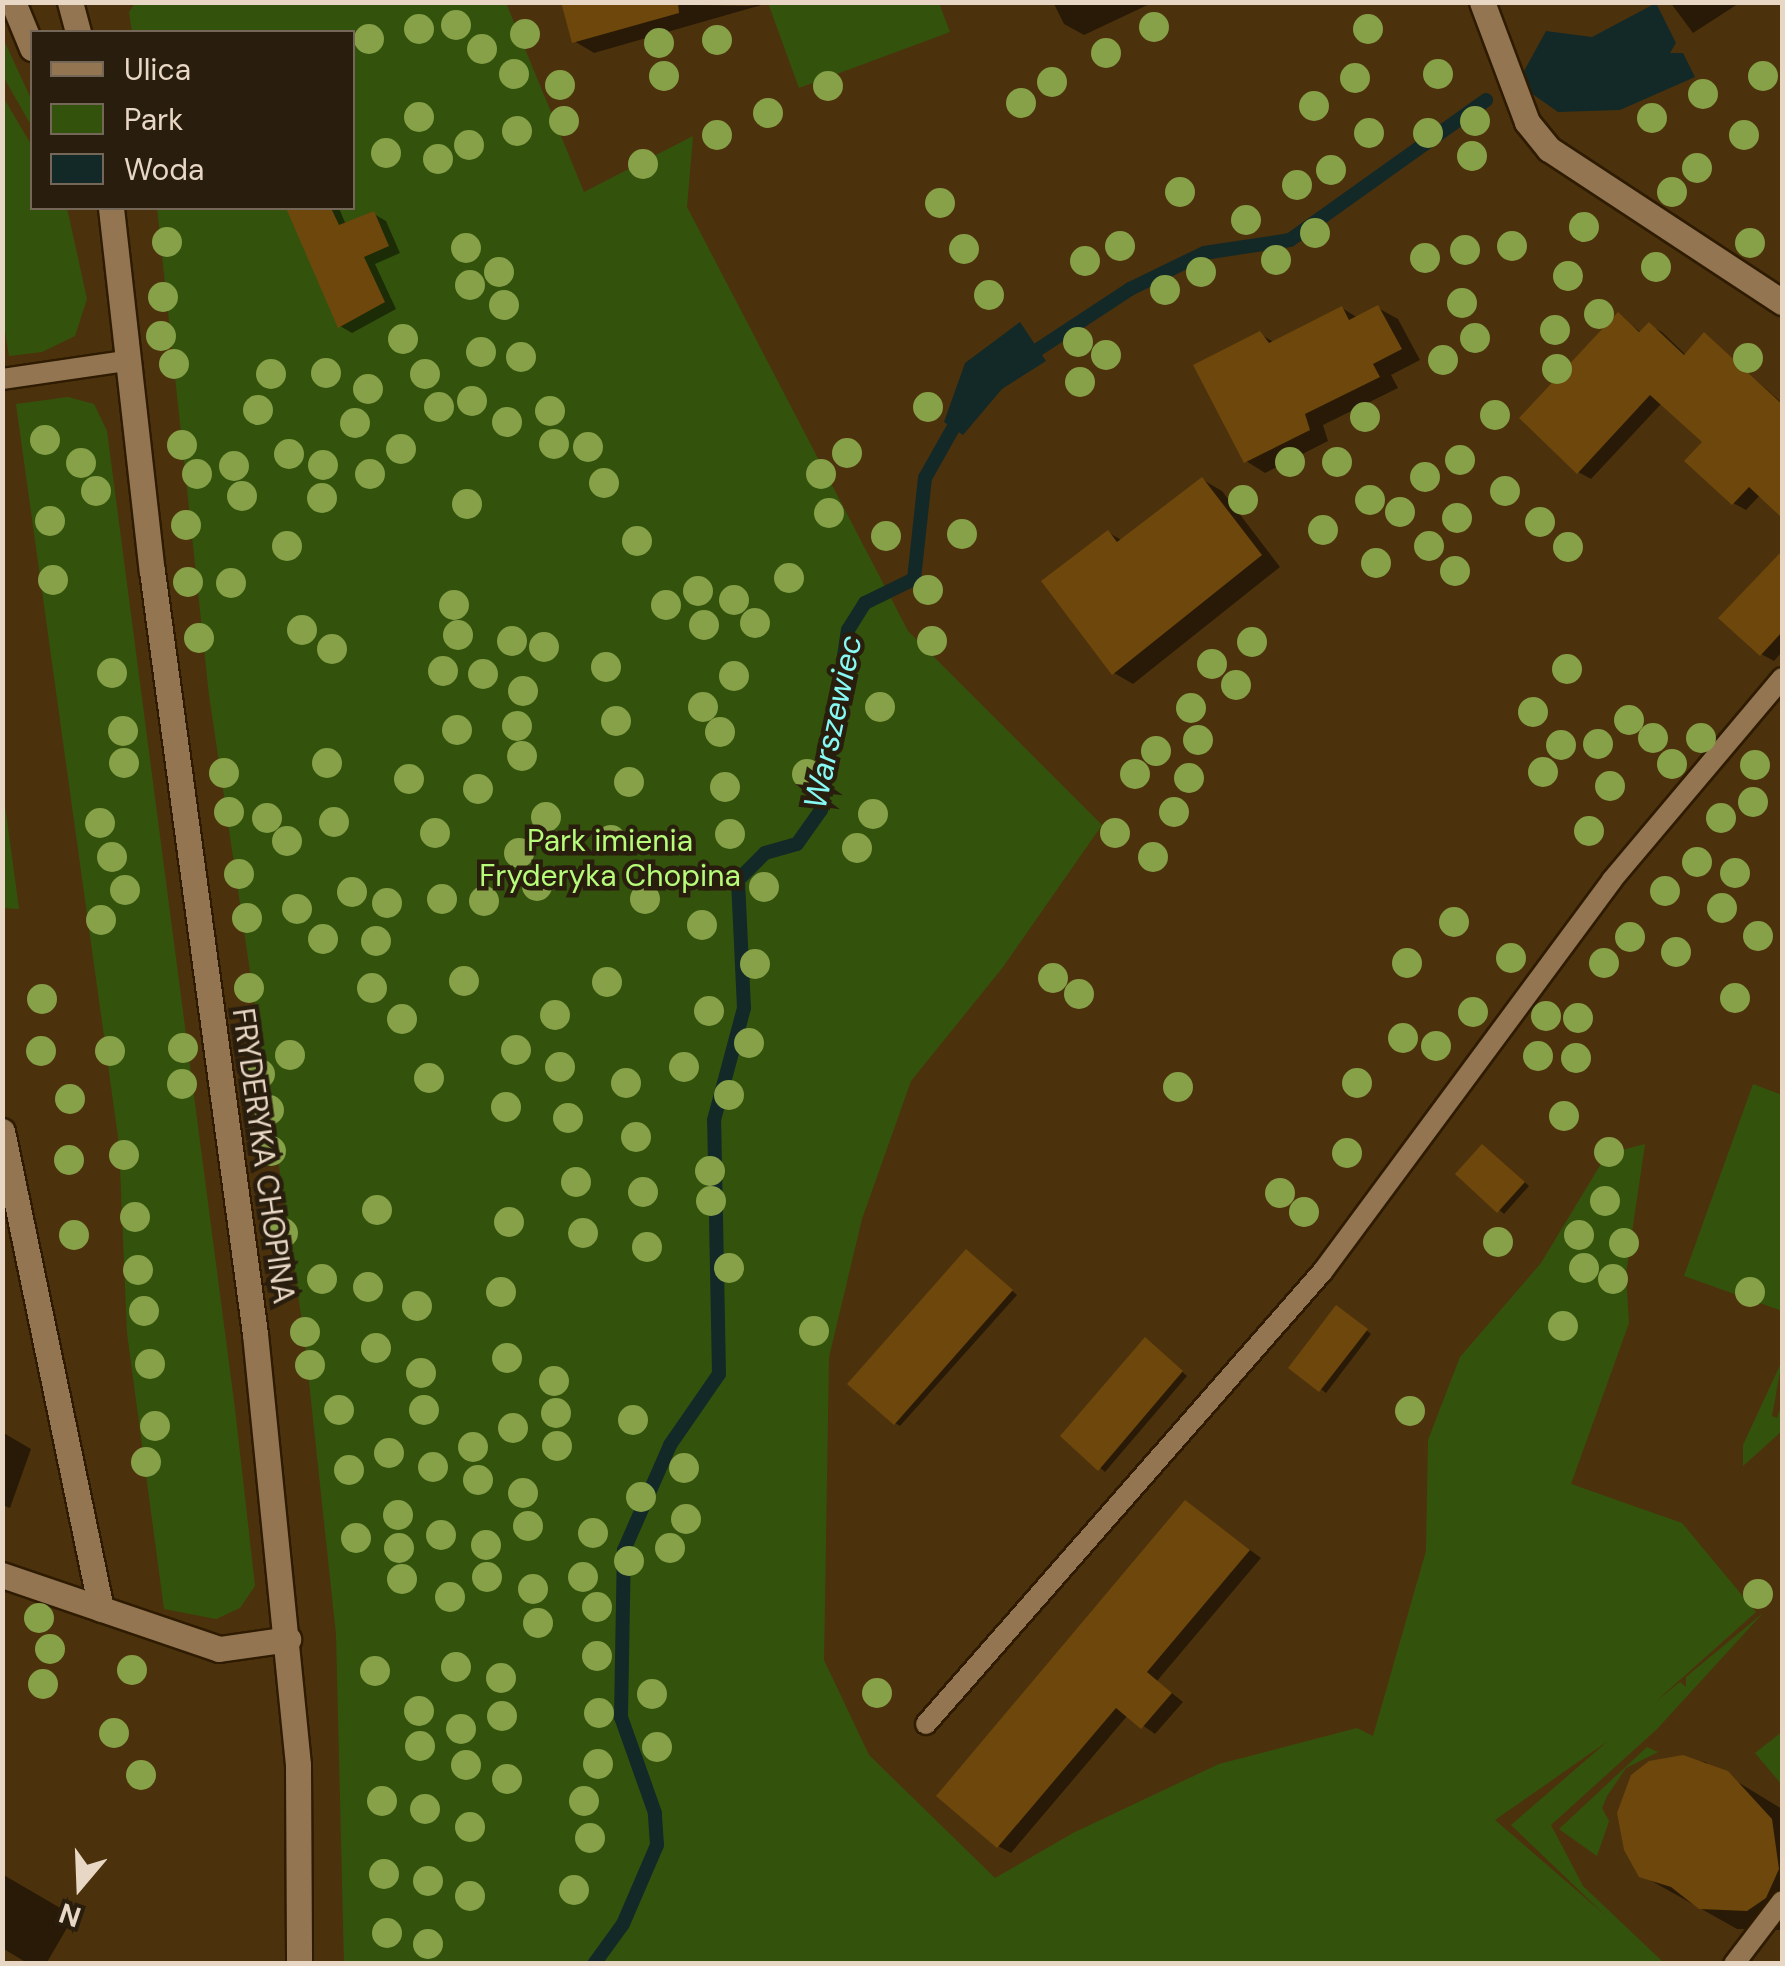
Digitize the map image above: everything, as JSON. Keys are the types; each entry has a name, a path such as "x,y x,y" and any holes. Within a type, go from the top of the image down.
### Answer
{"street":[{"path":"12,2 30,43"},
{"path":"70,2 77,30"},
{"path":"1482,2 1518,100 1549,149 1782,302"},
{"name":"FRYDERYKA CHOPINA","path":"92,210 126,361"},
{"name":"FRYDERYKA CHOPINA","path":"111,210 126,361 255,1334 288,1639 298,1765 299,1964"},
{"path":"2,1131 101,1609"},
{"path":"2,1575 218,1649 288,1639"}],"lane":[{"path":"2,379 126,361"},
{"path":"926,1724 1323,1271 1612,880 1782,678"},
{"path":"1734,1964 1782,1901"}],"green space":[{"name":"Park imienia Fryderyka Chopina","path":"136,2 506,3 584,192 693,136 687,207 908,631 1102,825 1003,967 911,1081 862,1219 829,1357 824,1660 869,1755 995,1878 1073,1833 1219,1764 1357,1728 1373,1736 1426,1551 1428,1440 1460,1357 1541,1263 1607,1154 1645,1144 1626,1274 1629,1323 1571,1484 1682,1523 1756,1612 1654,1703 1680,1682 1686,1687 1686,1677 1763,1613 1657,1729 1551,1825 1583,1886 1664,1963 344,1963 336,1634 304,1335 209,695 157,210 355,210 355,30 132,30 129,12","holes":["1608,1741 1511,1825 1606,1916 1495,1820"]},
{"path":"768,3 939,3 950,32 799,88"},
{"path":"2,36 30,97 30,123 3,76"},
{"path":"3,97 30,143 30,210 67,210 87,299 75,336 42,352 9,356 2,312"},
{"path":"68,397 94,404 107,431 235,1409 255,1586 240,1608 216,1619 164,1609 127,1333 119,1144 16,404"},
{"path":"3,791 19,909 3,908"},
{"path":"1753,1084 1782,1095 1782,1311 1684,1276"},
{"path":"1782,1361 1772,1416 1777,1418 1782,1403 1782,1431 1743,1466 1743,1445"},
{"path":"1782,1732 1782,1785 1755,1753"},
{"path":"1647,1747 1658,1752 1626,1768 1607,1796 1602,1808 1609,1821 1597,1856 1559,1829"}],"water":[{"path":"1656,3 1676,43 1670,53 1683,53 1695,77 1620,110 1558,112 1531,93 1524,71 1546,31 1592,37"},
{"path":"1020,322 1046,361 1002,389 963,435 944,422 965,363"}],"building":[{"path":"561,2 678,2 679,13 572,43"},
{"path":"287,210 332,210 339,225 374,211 389,246 364,257 385,302 338,328"},
{"path":"1378,305 1402,349 1373,364 1380,377 1305,414 1310,430 1244,463 1193,365 1260,331 1269,343 1342,306 1349,320"},
{"path":"1618,312 1639,332 1649,322 1684,355 1704,332 1782,404 1782,518 1749,487 1732,505 1684,461 1702,442 1650,395 1577,474 1519,418"},
{"path":"1202,477 1262,555 1112,675 1041,581 1108,530 1117,542"},
{"path":"1782,551 1782,632 1760,656 1718,618"},
{"path":"1482,1144 1525,1182 1497,1213 1455,1174"},
{"path":"966,1249 1013,1290 894,1425 847,1384"},
{"path":"1336,1305 1368,1329 1319,1392 1288,1368"},
{"path":"1145,1337 1183,1371 1098,1471 1060,1436"},
{"path":"1185,1500 1250,1550 1147,1672 1172,1693 1141,1729 1116,1708 997,1848 936,1796"},
{"path":"1683,1755 1728,1771 1772,1819 1779,1869 1766,1898 1747,1911 1699,1909 1671,1887 1639,1877 1624,1850 1617,1813 1631,1775 1649,1761"}],"waterway":[{"name":"Warszewiec","path":"1025,358 1130,289 1204,253 1290,240 1486,100"},
{"name":"Warszewiec","path":"594,1964 623,1924 657,1845 655,1813 621,1717 624,1550 670,1445 719,1374 714,1120 744,1008 738,880 765,853 797,844 821,810 848,630 865,603 914,579 925,478 961,414"}]}
